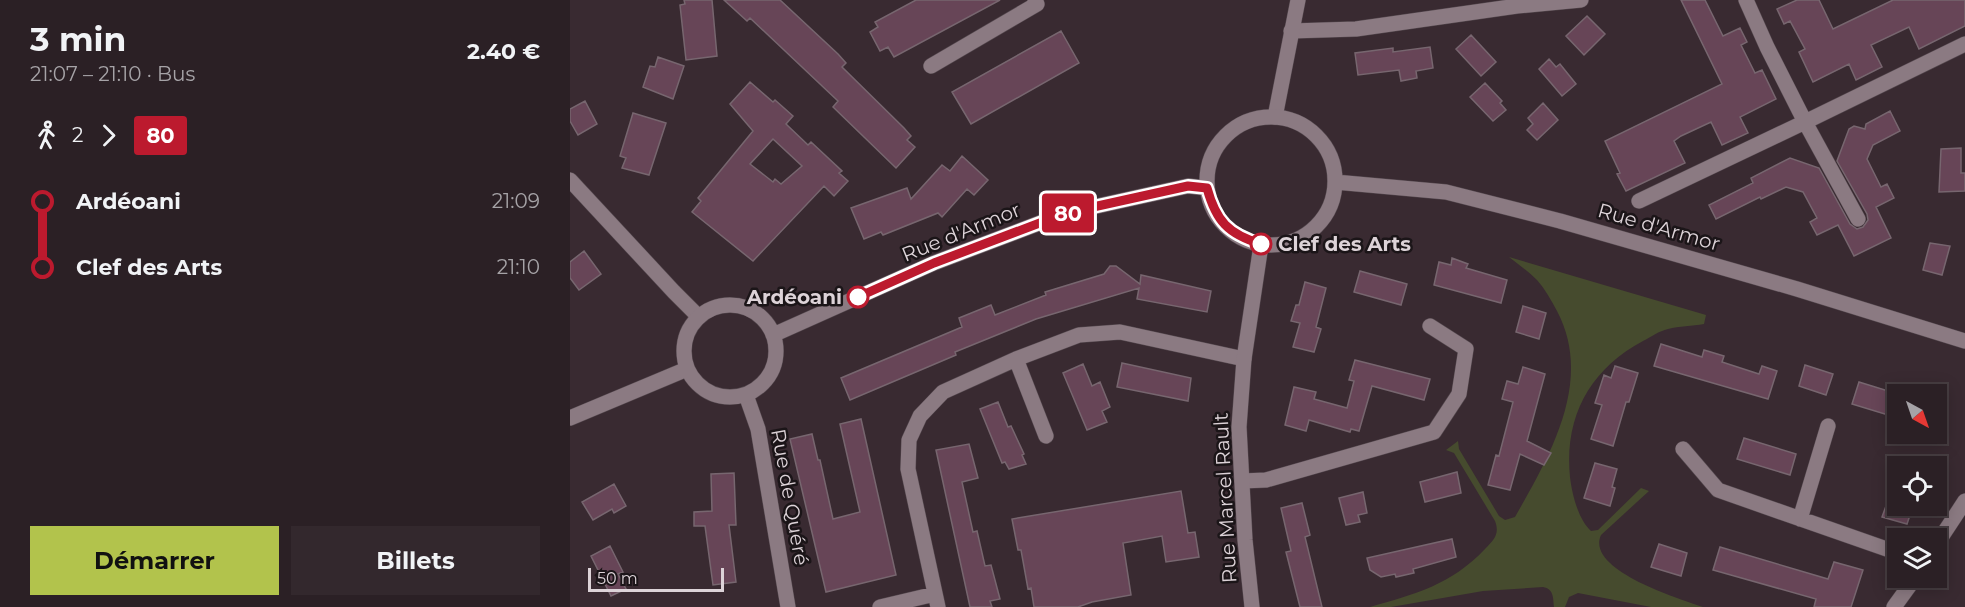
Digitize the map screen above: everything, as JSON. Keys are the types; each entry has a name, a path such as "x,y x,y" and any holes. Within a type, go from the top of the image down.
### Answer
{"street":[{"path":"931,66 1037,4 1035,0"},
{"path":"1275,117 1298,0"},
{"path":"1291,31 1356,29 1517,6 1581,0"},
{"path":"1746,0 1805,122 1858,219"},
{"path":"1639,201 1965,44"},
{"path":"1275,117 1294,121 1311,130 1324,145 1332,162 1335,182 1331,203 1320,222 1304,236 1283,244 1261,244 1241,238 1224,226 1212,208 1207,188 1207,169 1224,136 1239,125 1256,118 1275,117"},
{"path":"570,180 699,317"},
{"name":"Rue d'Armor","path":"1335,182 1446,192 1560,221 1797,288 1965,341"},
{"name":"Rue d'Armor","path":"773,335 934,263 1066,213 1188,186 1207,188"},
{"name":"Rue Marcel Rault","path":"1252,607 1245,540 1239,427 1244,359 1261,244"},
{"path":"726,305 754,312 765,322 773,335 775,356 768,377 746,394 732,397 718,396 705,390 694,381 687,369 684,355 685,341 690,328 699,317 712,309 726,305"},
{"path":"1242,481 1266,480 1434,432 1459,394 1466,349 1430,326"},
{"path":"880,607 937,600 908,469 909,440 920,416 943,392 1016,359 1079,335 1120,332 1244,359"},
{"path":"1016,359 1046,436"},
{"path":"570,418 687,369"},
{"name":"Rue de Quéré","path":"746,394 758,429 788,607"},
{"path":"1800,519 1828,426"},
{"path":"1683,449 1718,490 1887,549"},
{"path":"1947,528 1965,501"},
{"path":"1894,607 1908,588"}],"green space":[{"path":"1509,257 1706,315 1704,324 1661,331 1624,352 1608,366 1584,397 1576,415 1569,455 1574,498 1579,513 1591,531 1598,530 1641,488 1649,491 1601,535 1600,548 1607,560 1637,581 1703,607 1651,607 1578,593 1569,597 1565,607 1554,607 1551,592 1543,587 1483,591 1391,607 1370,607 1432,587 1446,580 1472,561 1495,536 1497,530 1495,521 1454,453 1446,450 1458,441 1459,449 1499,516 1505,520 1515,517 1553,443 1563,417 1569,391 1571,364 1567,337 1557,311 1543,287"}],"building":[{"path":"684,0 712,0 717,56 686,60 680,5 685,4"},
{"path":"724,0 780,0 838,54 846,63 842,67 904,128 911,136 907,140 915,147 896,168 833,107 838,101 750,18 747,21"},
{"path":"916,0 1000,0 894,57 888,47 880,51 870,32 878,27 875,22"},
{"path":"1681,0 1705,0 1723,36 1740,28 1747,42 1741,45 1755,73 1762,70 1776,99 1740,117 1748,133 1722,145 1711,122 1681,136 1674,141 1685,163 1626,191 1605,141 1722,84"},
{"path":"1797,0 1819,0 1833,29 1893,0 1965,0 1965,26 1919,49 1909,27 1871,45 1882,67 1856,80 1849,64 1813,82 1799,52 1805,49 1790,21 1784,24 1777,9"},
{"path":"1587,16 1605,34 1584,55 1566,36"},
{"path":"1061,31 1079,63 971,124 952,92"},
{"path":"1471,35 1496,62 1481,76 1456,49"},
{"path":"1430,47 1433,68 1416,71 1417,78 1401,81 1399,70 1358,75 1355,53 1393,48 1393,52"},
{"path":"658,57 684,66 673,99 643,87 650,66 655,67"},
{"path":"1549,59 1556,67 1560,64 1576,84 1562,96 1539,69"},
{"path":"750,82 793,116 786,124 808,145 811,142 842,171 839,173 848,181 834,196 824,186 753,261 692,212 701,201 698,198 753,131 730,104","holes":["773,139 802,166 781,184 775,179 773,182 750,164"]},
{"path":"1485,83 1502,101 1500,103 1506,110 1493,121 1470,97"},
{"path":"585,101 597,124 578,135 570,121 570,109"},
{"path":"1543,103 1558,120 1537,140 1527,130 1533,124 1528,118"},
{"path":"1890,111 1900,131 1873,145 1867,159 1881,187 1887,184 1894,198 1876,207 1891,238 1854,256 1838,225 1817,235 1810,222 1817,218 1803,192 1786,187 1716,219 1709,205 1753,183 1751,178 1790,158 1819,168 1850,224 1857,229 1863,227 1868,220 1867,214 1837,161 1849,129 1854,126 1865,129 1866,124"},
{"path":"633,113 666,123 649,175 622,168 626,158 620,156"},
{"path":"1961,148 1961,173 1965,173 1965,191 1939,192 1941,149"},
{"path":"962,156 988,180 974,195 967,189 942,217 938,213 883,235 881,232 864,239 851,208 907,188 911,199 942,165 950,171"},
{"path":"1930,243 1950,246 1942,275 1923,270"},
{"path":"584,251 601,274 579,290 570,278 570,262"},
{"path":"1452,258 1468,264 1466,268 1507,280 1501,303 1434,285 1439,262 1451,265"},
{"path":"1110,266 1116,266 1140,284 1141,275 1211,291 1207,312 1137,299 1139,288 1036,319 955,352 956,355 850,400 841,378 962,327 959,318 991,305 995,315 1046,295 1045,292 1104,274"},
{"path":"1360,271 1407,284 1401,305 1354,292"},
{"path":"1305,282 1326,288 1316,327 1321,329 1314,352 1293,347 1300,323 1291,321 1296,305 1299,305"},
{"path":"1523,306 1546,313 1539,339 1516,332"},
{"path":"1661,344 1702,357 1704,350 1724,356 1722,362 1759,374 1762,366 1777,371 1768,399 1654,366"},
{"path":"1355,360 1430,379 1424,400 1372,386 1359,431 1351,429 1350,432 1309,420 1306,431 1285,425 1294,387 1316,392 1314,399 1347,408 1354,381 1349,380"},
{"path":"1122,363 1191,378 1188,401 1117,387"},
{"path":"1083,364 1092,386 1100,382 1110,407 1102,411 1107,422 1087,430 1063,373"},
{"path":"1805,365 1833,374 1826,395 1799,386"},
{"path":"1615,366 1638,373 1629,402 1626,402 1613,446 1591,439 1602,405 1595,403 1604,375 1611,378"},
{"path":"1523,367 1545,374 1527,441 1551,453 1544,465 1520,454 1510,490 1488,485 1496,455 1499,456 1513,402 1502,399 1507,381 1518,384"},
{"path":"1859,382 1887,391 1887,415 1852,404"},
{"path":"998,402 1008,427 1011,426 1024,454 1022,455 1026,464 1009,469 1005,462 1002,463 980,409"},
{"path":"861,419 896,575 826,592 790,439 812,434 833,519 860,512 840,424"},
{"path":"1744,438 1796,454 1790,475 1737,459"},
{"path":"969,444 978,478 962,482 973,532 977,531 985,566 991,565 1000,599 990,601 992,607 970,607 936,450"},
{"path":"1595,463 1617,469 1610,506 1584,498"},
{"path":"1457,472 1461,493 1425,502 1420,482"},
{"path":"734,473 736,525 729,525 736,582 713,585 705,526 694,526 694,512 712,511 711,474"},
{"path":"614,484 626,506 614,513 612,509 593,520 582,502"},
{"path":"1181,491 1188,533 1195,532 1199,557 1166,562 1162,536 1123,543 1131,595 1078,607 1034,607 1012,519"},
{"path":"1363,492 1367,513 1358,515 1360,522 1346,525 1339,498"},
{"path":"1302,503 1310,535 1305,537 1322,607 1300,607 1286,552 1291,551 1281,508"},
{"path":"1886,506 1887,516 1910,516 1907,524 1882,517"},
{"path":"1452,539 1456,557 1413,569 1414,573 1396,577 1395,574 1381,577 1370,570 1367,558"},
{"path":"1659,544 1687,553 1681,576 1651,567"},
{"path":"610,546 623,572 618,574 626,589 611,596 591,556"},
{"path":"1720,547 1828,579 1834,562 1863,570 1851,607 1814,607 1816,599 1713,570"}],"bus line":[{"name":"80","path":"858,297 934,263 1066,213 1188,186 1207,188 1212,208 1224,226 1241,238 1261,244"}],"place":[{"name":"Clef des Arts","path":"1261,244"},
{"name":"Ardéoani","path":"858,297"}]}
